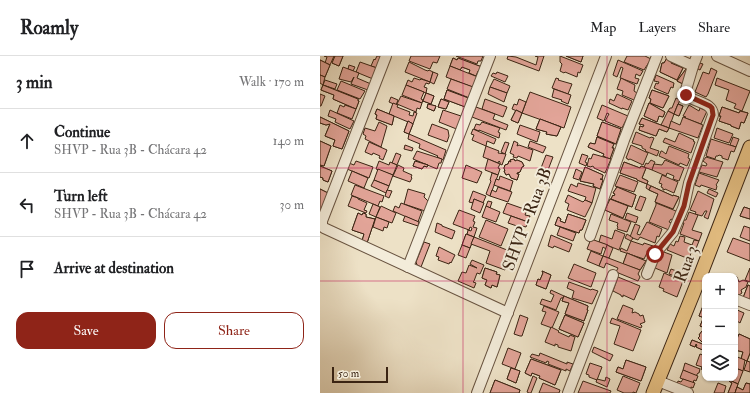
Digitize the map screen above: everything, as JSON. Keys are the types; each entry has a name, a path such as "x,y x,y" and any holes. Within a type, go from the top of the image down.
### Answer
{"main road":[{"name":"Rua 3","path":"656,387 701,286 750,147"}],"street":[{"path":"386,56 322,221 322,226 508,313"},
{"path":"408,267 490,56"},
{"name":"SHVP - Rua 3B","path":"477,393 606,56"},
{"path":"590,236 624,140 657,56"},
{"path":"671,56 693,66"},
{"path":"647,274 655,254 673,232 684,206 689,183 713,115 712,108 710,106 686,95 685,90 697,56"},
{"path":"717,56 750,70"},
{"path":"568,393 613,275"},
{"path":"738,300 750,305"},
{"path":"656,387 688,393"}],"building":[{"path":"324,56 334,56 330,65 325,63 327,57"},
{"path":"335,56 343,56 339,66 332,63"},
{"path":"335,56 343,56 339,66 332,63"},
{"path":"377,56 381,56 377,68 371,66"},
{"path":"411,56 440,56 437,63 433,62 430,69 409,61"},
{"path":"456,56 483,56 481,61 478,61 477,64"},
{"path":"508,56 516,57 536,65 538,57 535,56 544,56 539,71 507,59"},
{"path":"560,56 583,65 580,73 578,72 577,77 560,71 562,64 560,62"},
{"path":"566,56 583,56 581,62"},
{"path":"566,56 583,56 581,62"},
{"path":"627,56 645,56 651,59 644,70 624,62"},
{"path":"453,58 457,60 458,58 482,67 481,72 478,71 476,76 469,73 470,70 462,67 460,70 450,66"},
{"path":"453,58 457,60 458,58 482,67 481,72 478,71 476,76 469,73 470,70 462,67 460,70 450,66"},
{"path":"667,58 672,60 671,63 683,68 677,80 660,72 662,63 664,63"},
{"path":"667,58 672,60 671,63 683,68 677,80 660,72 662,63 664,63"},
{"path":"320,60 330,65 325,77 320,75"},
{"path":"320,60 330,65 325,77 320,75"},
{"path":"618,60 643,71 640,76 636,74 635,78 639,79 637,84 620,78 623,68 621,67 617,77 613,75"},
{"path":"360,62 377,68 373,79 356,72"},
{"path":"409,62 425,70 433,72 430,82 405,72"},
{"path":"699,63 703,64 700,70 696,68"},
{"path":"349,65 355,67 353,71 348,69"},
{"path":"450,66 478,77 475,88 446,77"},
{"path":"343,67 359,73 357,78 371,84 368,90 351,84 354,77 351,82 339,79"},
{"path":"711,68 717,71 706,97 695,92 703,72 709,74"},
{"path":"686,69 689,70 683,84 677,81"},
{"path":"686,69 689,70 683,84 677,81"},
{"path":"433,72 438,74 434,84 430,82"},
{"path":"497,72 508,76 505,82 491,76 493,73 496,74"},
{"path":"320,75 325,77 323,85 320,83"},
{"path":"656,75 674,83 673,88 671,87 668,94 654,88 656,83 658,84 659,82 654,81"},
{"path":"414,78 430,82 429,84 426,83 424,87 427,88 426,93 406,85 408,80 412,82"},
{"path":"556,78 572,84 568,94 552,88"},
{"path":"621,78 635,85 634,91 637,93 634,100 622,95 623,91 617,89"},
{"path":"717,78 750,91 742,111 734,108 736,104 726,100 729,90 715,85"},
{"path":"451,79 476,88 472,99 447,89"},
{"path":"494,79 510,86 507,93 490,87"},
{"path":"325,80 337,84 335,89 323,85"},
{"path":"341,81 365,91 360,99 337,90"},
{"path":"323,85 358,99 359,101 356,109 333,99 334,95 321,90"},
{"path":"323,85 358,99 359,101 356,109 333,99 334,95 321,90"},
{"path":"406,85 424,92 421,99 423,100 422,103 402,95"},
{"path":"490,87 507,93 504,102 488,94"},
{"path":"554,89 571,95 568,104 561,101 562,100 552,97"},
{"path":"447,90 471,99 468,108 444,99"},
{"path":"447,90 471,99 468,108 444,99"},
{"path":"652,90 669,96 663,108 650,103 651,99 649,98"},
{"path":"652,90 669,96 663,108 650,103 651,99 649,98"},
{"path":"530,92 571,107 564,128 522,113"},
{"path":"426,93 434,96 431,104 423,101"},
{"path":"426,93 434,96 431,104 423,101"},
{"path":"320,94 325,96 321,106 320,106"},
{"path":"617,94 632,101 628,110 609,103 610,99 614,101"},
{"path":"401,96 422,103 420,109 417,108 416,112 397,104"},
{"path":"391,97 398,100 396,105 389,102"},
{"path":"676,98 680,100 674,114 668,111 672,108"},
{"path":"441,99 449,102 446,109 438,107"},
{"path":"441,99 449,102 446,109 438,107"},
{"path":"485,99 507,107 503,117 482,109"},
{"path":"519,99 526,102 522,113 512,109 514,104 517,105"},
{"path":"393,103 398,105 397,107 410,112 409,115 413,116 414,112 417,113 413,124 389,114"},
{"path":"649,103 665,112 663,117 659,116 657,122 644,116"},
{"path":"649,103 665,112 663,117 659,116 657,122 644,116"},
{"path":"428,104 436,106 434,111 427,108"},
{"path":"428,104 436,106 434,111 427,108"},
{"path":"678,104 683,106 679,116 674,114"},
{"path":"678,104 683,106 679,116 674,114"},
{"path":"340,105 344,107 345,105 356,109 352,119 337,113"},
{"path":"602,105 628,116 622,128 605,121 609,114 607,113 604,121 597,118"},
{"path":"689,105 699,111 700,108 707,111 701,124 683,116"},
{"path":"476,107 495,114 493,119 508,125 506,130 472,117"},
{"path":"722,107 739,113 740,111 748,113 744,123 741,122 739,129 719,121"},
{"path":"722,107 739,113 740,111 748,113 744,123 741,122 739,129 719,121"},
{"path":"377,109 394,116 392,125 376,119 377,115 375,114"},
{"path":"377,109 394,116 392,125 376,119 377,115 375,114"},
{"path":"330,110 354,121 350,129 335,122 336,119 328,116"},
{"path":"443,110 464,117 459,130 439,122"},
{"path":"516,110 522,113 518,123 511,120"},
{"path":"516,110 522,113 518,123 511,120"},
{"path":"668,111 674,114 669,128 661,125"},
{"path":"320,117 349,131 342,149 333,146 335,140 325,136 330,124 326,125 320,123"},
{"path":"320,117 349,131 342,149 333,146 335,140 325,136 330,124 326,125 320,123"},
{"path":"683,117 703,125 698,138 669,128 671,121 680,125"},
{"path":"642,118 669,128 667,132 659,129 656,136 639,130 640,126 643,127 644,125 639,124"},
{"path":"642,118 669,128 667,132 659,129 656,136 639,130 640,126 643,127 644,125 639,124"},
{"path":"540,119 561,127 557,136 546,134 547,132 536,129"},
{"path":"540,119 561,127 557,136 546,134 547,132 536,129"},
{"path":"408,121 413,124 409,134 404,132"},
{"path":"408,121 413,124 409,134 404,132"},
{"path":"379,122 387,126 381,147 365,139 366,136 363,134 365,128 375,131"},
{"path":"482,122 500,128 498,132 500,133 499,138 474,129 476,124 480,125"},
{"path":"602,122 621,129 616,144 597,136"},
{"path":"602,122 621,129 616,144 597,136"},
{"path":"432,124 448,130 449,136 447,142 428,135"},
{"path":"520,125 540,132 537,142 517,134"},
{"path":"717,128 733,134 729,143 714,138"},
{"path":"473,129 496,139 494,144 487,141 486,146 472,140 474,135 471,134"},
{"path":"636,132 650,138 654,138 650,148 659,151 657,156 645,151 646,150 642,148 642,146 632,143"},
{"path":"679,133 694,140 693,141 695,142 691,153 663,142 665,138 675,142"},
{"path":"409,134 446,150 443,160 437,157 438,156 419,148 420,144 408,139"},
{"path":"597,137 614,144 610,159 603,156 604,154 588,147 590,143 595,144"},
{"path":"597,137 614,144 610,159 603,156 604,154 588,147 590,143 595,144"},
{"path":"733,137 739,139 736,147 730,145"},
{"path":"711,139 736,147 734,152 731,151 728,160 719,155 716,156 715,159 706,156"},
{"path":"320,141 331,146 324,166 320,165"},
{"path":"320,141 331,146 324,166 320,165"},
{"path":"514,141 518,143 517,146 519,145 533,150 530,161 518,156 517,158 513,157 514,155 510,153"},
{"path":"530,141 546,147 543,153 528,147"},
{"path":"369,142 387,150 383,160 379,158 380,156 365,152"},
{"path":"505,142 509,143 505,154 501,152"},
{"path":"405,145 413,148 412,151 404,149"},
{"path":"631,145 648,153 643,165 626,158"},
{"path":"486,146 499,151 498,153 506,154 502,165 499,161 498,163 483,157"},
{"path":"669,146 689,154 688,158 690,159 687,166 680,163 679,165 659,156 661,151 666,154"},
{"path":"417,151 442,159 437,169 413,159"},
{"path":"396,153 401,155 397,165 392,163"},
{"path":"582,154 588,156 585,162 587,163 586,166 579,163"},
{"path":"593,154 611,159 605,173 592,166 587,166 589,158 591,159"},
{"path":"546,155 553,157 548,170 541,168"},
{"path":"706,157 723,162 717,177 699,172 702,165 706,166 707,164 703,161"},
{"path":"488,159 500,164 498,168 500,169 498,175 485,170"},
{"path":"514,159 515,161 517,160 522,162 524,166 520,172 517,173 519,174 517,180 511,178 509,174 506,175 504,171 505,165 508,164 509,161 511,162 510,160"},
{"path":"514,159 515,161 517,160 522,162 524,166 520,172 517,173 519,174 517,180 511,178 509,174 506,175 504,171 505,165 508,164 509,161 511,162 510,160"},
{"path":"651,160 655,162 652,170 644,167 646,163 648,164"},
{"path":"665,160 684,168 679,181 673,179 674,176 667,173 666,176 652,170 654,164 662,165"},
{"path":"356,161 373,167 369,178 347,169 349,163 354,165"},
{"path":"379,161 389,165 390,162 397,165 393,175 376,169"},
{"path":"415,161 428,165 427,167 424,166 422,169 413,166"},
{"path":"415,161 428,165 427,167 424,166 422,169 413,166"},
{"path":"624,162 640,168 641,166 646,168 642,178 648,181 647,184 620,173"},
{"path":"624,162 640,168 641,166 646,168 642,178 648,181 647,184 620,173"},
{"path":"398,165 404,168 403,171 412,175 410,182 393,176"},
{"path":"466,165 482,172 477,183 462,178"},
{"path":"320,166 332,171 328,182 320,177"},
{"path":"320,166 332,171 328,182 320,177"},
{"path":"585,167 603,175 602,179 600,179 603,180 600,189 593,186 594,184 580,181"},
{"path":"585,167 603,175 602,179 600,179 603,180 600,189 593,186 594,184 580,181"},
{"path":"378,169 393,175 389,186 374,180"},
{"path":"576,169 582,172 579,180 573,178"},
{"path":"352,171 368,178 364,188 348,181"},
{"path":"492,173 498,175 490,196 486,194 491,181"},
{"path":"699,173 719,180 716,185 716,190 701,185 700,187 695,185"},
{"path":"620,175 638,182 634,192 615,186"},
{"path":"662,175 678,182 674,193 665,189 663,190 661,187 662,184 659,183"},
{"path":"500,176 513,181 510,191 494,185 496,179 499,180"},
{"path":"374,180 389,186 386,193 371,186"},
{"path":"578,183 596,188 592,203 585,200 586,197 568,191 571,184 577,187"},
{"path":"647,184 651,186 649,190 646,188"},
{"path":"355,185 384,196 382,202 380,201 378,206 351,195"},
{"path":"651,186 673,196 679,197 673,209 655,202 658,194 649,190"},
{"path":"651,186 673,196 679,197 673,209 655,202 658,194 649,190"},
{"path":"498,187 512,192 508,202 490,196 492,190 496,192"},
{"path":"617,187 636,195 632,207 611,199 615,194 613,193"},
{"path":"617,187 636,195 632,207 611,199 615,194 613,193"},
{"path":"320,189 328,193 321,212 320,212"},
{"path":"320,189 328,193 321,212 320,212"},
{"path":"408,189 425,194 424,197 429,202 425,211 404,204"},
{"path":"709,189 718,193 716,197 707,193"},
{"path":"387,190 392,191 389,198 385,196"},
{"path":"473,191 486,196 483,203 474,199 473,203 469,202"},
{"path":"698,191 714,199 708,219 704,217 707,211 705,211 702,216 695,214 696,212 690,210"},
{"path":"568,195 583,202 585,200 592,203 585,217 567,210 569,204 565,202"},
{"path":"352,196 367,203 364,210 367,211 366,213 348,206"},
{"path":"640,196 646,198 641,211 635,209"},
{"path":"474,199 484,203 480,213 471,209"},
{"path":"610,199 628,206 623,218 605,210"},
{"path":"610,199 628,206 623,218 605,210"},
{"path":"488,201 492,202 490,208 486,206"},
{"path":"401,203 422,211 418,222 393,211 395,206 399,208"},
{"path":"507,203 527,210 525,215 530,216 528,222 503,213"},
{"path":"656,203 676,211 673,220 671,219 669,222 672,223 669,230 649,222"},
{"path":"373,204 380,207 376,217 369,214"},
{"path":"381,206 396,213 392,223 376,217"},
{"path":"486,206 500,212 496,222 482,217"},
{"path":"744,207 750,209 750,219 740,216"},
{"path":"744,207 750,209 750,219 740,216"},
{"path":"459,210 475,216 473,227 477,228 474,237 467,235 468,230 471,231 472,228 470,227 469,230 453,224"},
{"path":"689,212 698,215 692,230 702,233 699,241 680,234 684,220 686,220"},
{"path":"358,213 362,215 363,213 366,214 366,217 375,219 367,243 362,241 364,234 352,230"},
{"path":"358,213 362,215 363,213 366,214 366,217 375,219 367,243 362,241 364,234 352,230"},
{"path":"627,213 638,217 636,223 625,219"},
{"path":"568,214 586,220 582,230 580,230 579,233 555,225 558,217 561,219 560,221 565,223"},
{"path":"568,214 586,220 582,230 580,230 579,233 555,225 558,217 561,219 560,221 565,223"},
{"path":"611,214 631,222 627,232 617,229 618,223 609,220"},
{"path":"405,216 419,222 418,226 403,221"},
{"path":"511,216 528,222 526,227 520,227 508,223"},
{"path":"376,217 389,222 387,228 384,227 383,231 373,227"},
{"path":"486,220 508,229 501,246 479,237"},
{"path":"647,222 662,229 659,237 657,236 655,243 640,237 638,240 630,237 635,224 640,226 637,234 640,235"},
{"path":"437,223 455,231 452,239 435,232"},
{"path":"744,226 750,228 750,241 740,237"},
{"path":"560,227 576,233 573,241 557,235"},
{"path":"615,230 625,234 619,250 599,242 601,235 612,239"},
{"path":"466,234 474,237 470,248 462,245"},
{"path":"466,234 474,237 470,248 462,245"},
{"path":"627,234 633,238 631,241 625,238"},
{"path":"551,235 572,244 569,252 554,246 553,248 548,246"},
{"path":"680,236 685,237 684,242 692,245 694,240 699,241 695,251 692,250 689,259 667,250 670,244 674,246 676,241 678,242"},
{"path":"474,237 512,252 505,270 486,263 490,251 471,244"},
{"path":"733,238 750,244 750,261 727,252"},
{"path":"591,239 608,245 606,249 603,247 601,254 587,249"},
{"path":"631,241 643,245 644,243 653,246 650,254 647,253 644,259 620,251 621,248 627,251"},
{"path":"424,242 430,244 421,267 417,265 416,262"},
{"path":"462,245 470,248 466,258 458,255"},
{"path":"607,245 613,248 609,258 603,256"},
{"path":"439,247 455,255 451,263 450,262 449,264 438,260 439,257 436,256"},
{"path":"591,251 603,256 599,266 587,261"},
{"path":"661,251 672,255 667,273 655,268"},
{"path":"627,253 646,261 640,270 623,264"},
{"path":"627,253 646,261 640,270 623,264"},
{"path":"603,256 640,270 638,274 640,277 638,281 616,272 618,268 606,263 604,268 599,266"},
{"path":"472,260 484,265 480,274 477,273 473,282 476,283 474,288 458,281 462,272 466,273 469,265 477,268 470,264"},
{"path":"574,264 596,273 591,287 568,278"},
{"path":"485,268 497,272 496,274 500,275 497,287 492,285 491,288 485,285 487,280 482,278"},
{"path":"485,268 497,272 496,274 500,275 497,287 492,285 491,288 485,285 487,280 482,278"},
{"path":"750,268 750,282 745,280"},
{"path":"671,269 682,273 680,278 669,274"},
{"path":"542,271 551,275 546,289 536,285 538,279 540,280 543,273"},
{"path":"542,271 551,275 546,289 536,285 538,279 540,280 543,273"},
{"path":"664,273 683,281 677,297 663,291 664,289 659,287"},
{"path":"618,277 640,286 634,300 623,295 623,297 613,291"},
{"path":"738,280 739,282 743,280 748,282 746,287 741,290 742,293 739,295"},
{"path":"569,282 598,291 592,304 572,298 574,291 567,288"},
{"path":"748,285 750,286 750,300 743,298"},
{"path":"748,285 750,286 750,300 743,298"},
{"path":"551,290 564,296 561,298 556,310 540,304 542,299 551,302 554,295 550,293"},
{"path":"564,296 588,306 584,321 565,314 569,303 562,301"},
{"path":"564,296 588,306 584,321 565,314 569,303 562,301"},
{"path":"623,305 633,309 632,313 635,312 640,316 643,315 645,322 640,324 642,326 641,328 617,319"},
{"path":"544,306 559,312 552,328 541,324 546,312 542,311"},
{"path":"702,308 702,317 699,316"},
{"path":"702,308 702,317 699,316"},
{"path":"738,310 744,313 740,323 738,322"},
{"path":"520,315 528,318 522,336 514,334"},
{"path":"565,315 584,323 578,337 559,329"},
{"path":"565,315 584,323 578,337 559,329"},
{"path":"612,318 641,330 633,351 614,344 620,326 610,323"},
{"path":"551,327 569,337 570,335 575,337 571,351 558,347 558,345 555,344 555,346 545,342"},
{"path":"702,331 702,342 698,338 700,336 699,335"},
{"path":"702,331 702,342 698,338 700,336 699,335"},
{"path":"739,334 750,339 750,353 747,361 741,359 743,352 738,351"},
{"path":"739,334 750,339 750,353 747,361 741,359 743,352 738,351"},
{"path":"692,340 702,344 702,350 696,347 696,344 695,347 690,345"},
{"path":"692,340 702,344 702,350 696,347 696,344 695,347 690,345"},
{"path":"594,347 613,355 610,361 592,352"},
{"path":"508,348 521,353 515,369 502,364"},
{"path":"540,353 567,364 567,362 573,364 570,371 566,369 566,371 548,364 549,362 547,361 546,363 530,357 532,354 539,356"},
{"path":"700,354 702,355 702,367 696,365"},
{"path":"738,357 745,360 743,371 738,369"},
{"path":"531,359 561,370 555,385 539,378 540,376 532,373 531,376 525,373"},
{"path":"531,359 561,370 555,385 539,378 540,376 532,373 531,376 525,373"},
{"path":"626,360 646,367 641,381 616,372 618,367 623,369"},
{"path":"626,360 646,367 641,381 616,372 618,367 623,369"},
{"path":"747,361 750,362 750,372 744,370"},
{"path":"590,363 602,367 597,380 586,374"},
{"path":"685,363 700,369 699,373 696,376 683,370"},
{"path":"511,368 520,371 516,383 507,379"},
{"path":"511,368 520,371 516,383 507,379"},
{"path":"738,369 743,371 738,384 731,381 738,381"},
{"path":"683,370 698,376 696,381 694,380 693,383 680,378"},
{"path":"533,376 537,378 531,393 529,393 527,392"},
{"path":"623,376 640,383 636,393 624,393 617,390"},
{"path":"606,377 610,379 607,387 596,382 597,379 605,381"},
{"path":"683,379 695,383 693,388 691,387 690,390 677,385 678,381 681,382"},
{"path":"495,380 520,390 519,393 490,393"},
{"path":"495,380 520,390 519,393 490,393"},
{"path":"583,381 611,391 610,393 578,393"},
{"path":"729,381 738,384 735,393 728,393 732,383"},
{"path":"729,381 738,384 735,393 728,393 732,383"},
{"path":"543,383 560,390 559,393 539,393"},
{"path":"718,383 726,386 724,393 714,393"},
{"path":"746,383 750,384 750,393 735,393 737,387 743,390"},
{"path":"746,383 750,384 750,393 735,393 737,387 743,390"}],"route":[{"path":"655,254 670,237 684,206 689,183 713,115 713,111 710,106 686,95"}]}
